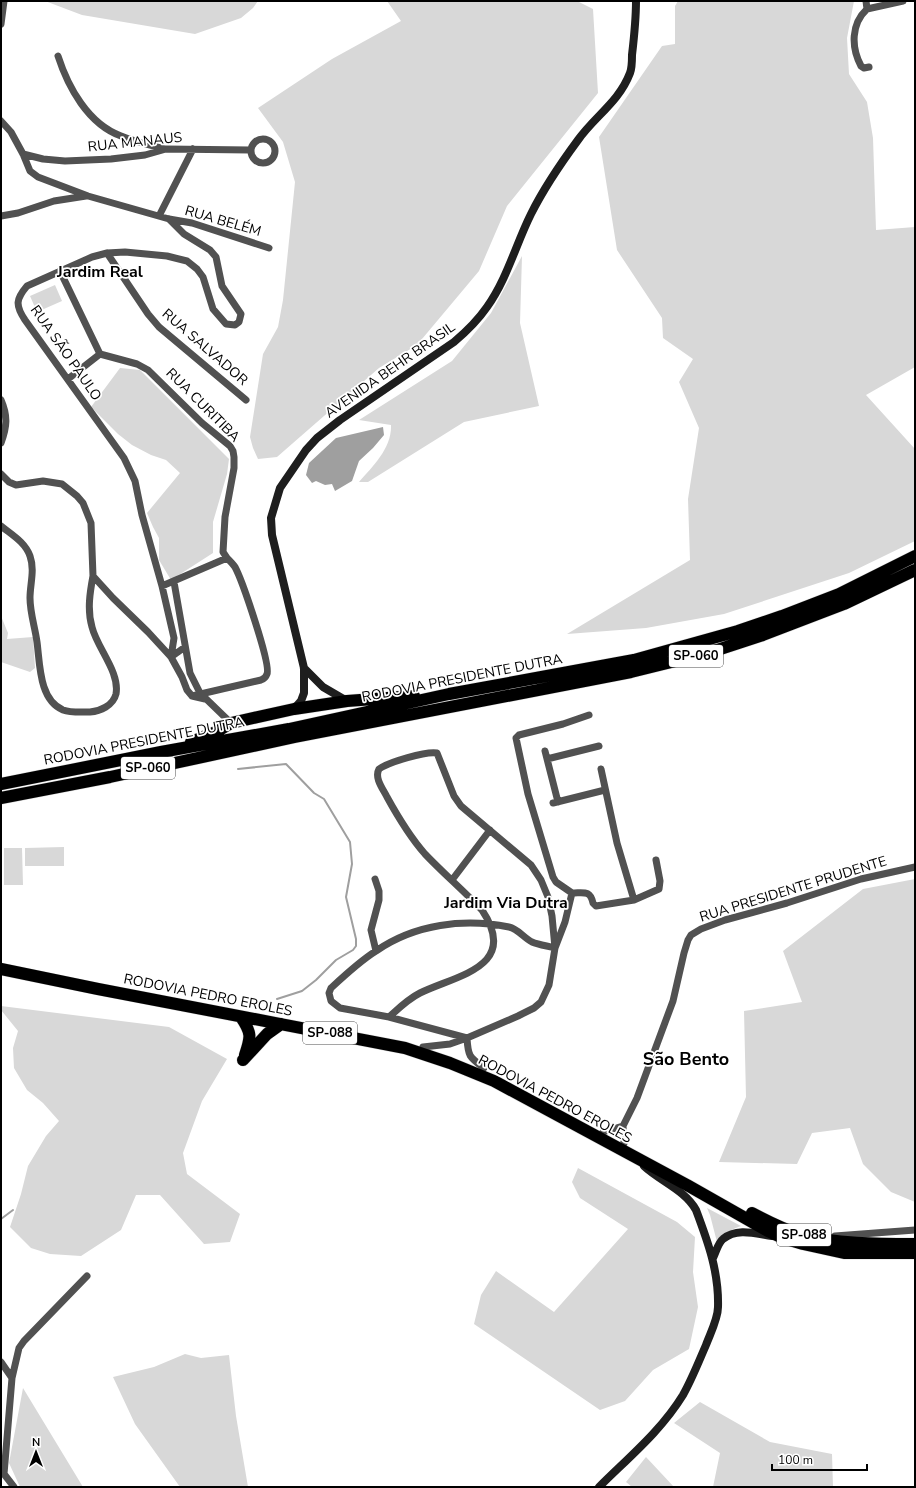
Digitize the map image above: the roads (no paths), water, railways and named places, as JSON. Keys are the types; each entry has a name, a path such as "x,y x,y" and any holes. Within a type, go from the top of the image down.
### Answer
{"highway":[{"name":"RODOVIA PRESIDENTE DUTRA","path":"1,784 289,729 449,694 634,660 738,631 782,616 839,594 915,556"},
{"name":"RODOVIA PRESIDENTE DUTRA","path":"1,798 110,777 296,737 631,672 708,653 763,635 844,604 915,570"},
{"path":"165,752 218,731 232,723 294,709 347,701 449,694"},
{"name":"RODOVIA PEDRO EROLES","path":"1,964 406,1042 423,1047 484,1068 526,1088 603,1132 773,1224 798,1233 845,1242 915,1244"},
{"name":"RODOVIA PEDRO EROLES","path":"1,969 406,1048 476,1072 783,1238 844,1253 915,1253"},
{"path":"241,1017 250,1033 250,1039 243,1060 267,1034 281,1024"}],"street":[{"path":"1,20 4,1"},
{"name":"AVENIDA BEHR BRASIL","path":"294,709 301,701 304,693 304,668 272,535 271,518 280,488 306,450 317,438 340,420 454,342 471,327 488,306 503,279 524,228 540,197 579,138 593,121 610,106 631,72 636,1"},
{"path":"866,1 867,9"},
{"path":"869,67 864,68 861,66 855,51 854,36 862,14 867,9 902,1"},
{"path":"58,56 62,70 76,96 84,108 106,129 119,136 166,149"},
{"name":"RUA SÃO PAULO","path":"1,121 10,132 23,154 27,166 34,174 88,196 169,219 184,234 210,250 216,257 222,286 241,314 239,322 235,325 226,324 213,310 203,277 188,261 167,256 125,252 107,253 92,257 60,270 27,286 20,294 18,301 21,314 124,458 136,481 142,515 162,586 174,638 171,657"},
{"name":"RUA MANAUS","path":"23,154 43,160 65,161 111,159 145,155 166,149 250,150"},
{"path":"159,216 193,149"},
{"path":"1,216 18,213 54,201 88,196"},
{"name":"RUA BELÉM","path":"169,219 192,224 269,248"},
{"name":"RUA SALVADOR","path":"107,253 148,314 159,327 246,400"},
{"path":"60,270 100,354 68,378"},
{"name":"RUA CURITIBA","path":"100,354 137,364 148,370 202,422 230,446 233,451 234,468 225,517 223,552 227,558"},
{"path":"1,400 7,419 6,431 1,443"},
{"path":"1,474 9,482 16,485 43,481 62,484 70,489 83,503 90,523 93,576 90,593 90,619 93,631 115,678 116,694 113,701 102,709 92,712 71,712 57,706 51,700 44,687 31,611 30,597 33,566 31,557 24,545 1,526"},
{"path":"93,576 171,657 187,690 192,696 202,696 265,678 268,668 262,644 242,582 234,566 227,558 162,586"},
{"path":"174,582 190,672 202,696 232,723"},
{"path":"171,657 185,647"},
{"path":"304,668 323,687 347,701"},
{"path":"589,715 563,724 519,735 516,738 528,794 553,877 556,882 572,893 589,894 596,906 634,900 659,889 660,881 656,860"},
{"path":"547,760 598,746"},
{"path":"545,751 555,803 605,790"},
{"path":"388,1017 404,1003 421,993 465,975 483,964 488,958 494,941 490,924 482,910 425,854 399,818 380,784 378,775 379,769 386,764 436,752 454,796 461,806 531,865 541,880 548,897 556,948"},
{"path":"601,769 617,843 634,900"},
{"path":"452,880 490,830"},
{"name":"RUA PRESIDENTE PRUDENTE","path":"623,1126 638,1098 673,1001 684,953 691,935 701,929 724,920 787,903 861,879 915,867"},
{"path":"375,879 379,900 371,930 376,951"},
{"path":"423,1047 450,1044 467,1038 518,1016 534,1008 541,1002 549,985 556,948 565,922 572,893"},
{"path":"467,1038 388,1017 340,1008 331,1002 329,993 331,988 376,951 404,936 435,926 470,923 490,924 513,928 536,944 556,948"},
{"path":"467,1038 468,1052 472,1060 484,1068"},
{"path":"603,1132 623,1126 624,1143"},
{"path":"602,1486 652,1435 683,1395 708,1339 718,1309 717,1278 713,1258 693,1205 680,1193 653,1174 638,1160"},
{"path":"798,1233 837,1236 915,1230"},
{"path":"713,1258 724,1238 738,1232 743,1231 783,1238"},
{"path":"14,1487 3,1474 12,1378 19,1348 87,1276"},
{"path":"1,1362 12,1378"}],"waterway":[{"path":"238,769 286,764 314,793 324,799 350,842 352,864 346,897 356,939 356,946 353,950 336,960 316,980 302,991 277,999"},
{"path":"1,1219 13,1210"}],"district":[{"name":"Jardim Real","path":"100,272"},
{"name":"Jardim Via Dutra","path":"506,903"},
{"name":"São Bento","path":"686,1059"}]}
